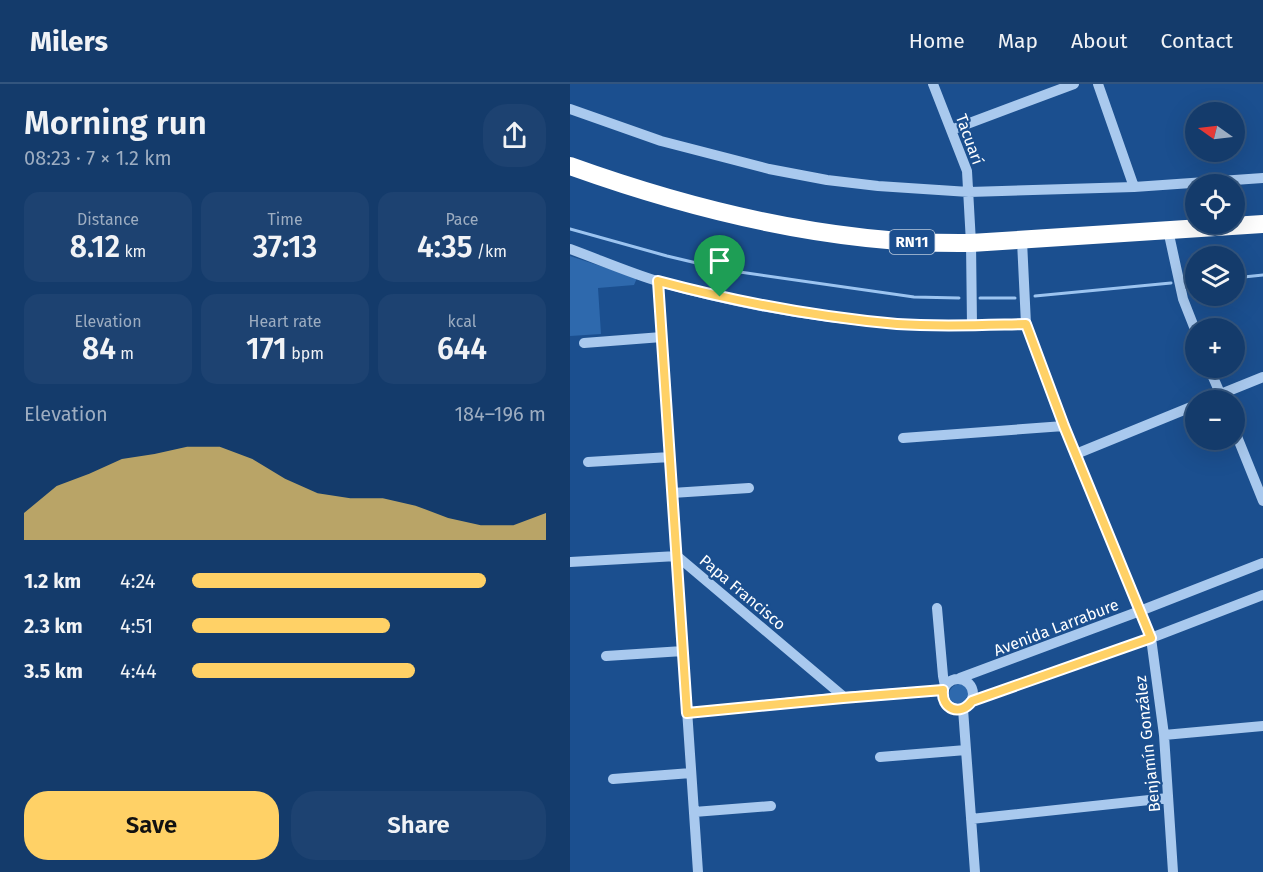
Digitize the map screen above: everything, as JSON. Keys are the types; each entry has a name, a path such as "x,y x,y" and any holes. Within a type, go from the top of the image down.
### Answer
{"highway":[{"name":"RN11","path":"570,166 686,203 810,231 876,239 971,243 1263,224"}],"street":[{"name":"Tacuarí","path":"933,84 967,171 972,325"},
{"path":"951,130 1074,84"},
{"path":"1098,84 1134,187"},
{"path":"570,109 661,141 769,170 878,186 969,192 1134,187 1263,178"},
{"path":"1168,230 1183,299 1190,318"},
{"name":"Benjamín González","path":"1022,240 1026,324 1064,426 1151,638 1164,735 1173,872"},
{"path":"570,249 658,281 779,309 899,324 1026,324"},
{"path":"658,281 698,872"},
{"path":"584,343 662,338"},
{"path":"1236,390 1263,377"},
{"path":"1076,454 1185,409"},
{"path":"903,438 1064,426"},
{"path":"1242,450 1263,501"},
{"path":"588,462 670,456"},
{"path":"672,493 749,488"},
{"name":"Papa Francisco","path":"570,562 677,556 843,698"},
{"name":"Avenida Larrabure","path":"960,678 1263,563"},
{"path":"936,608 944,688 943,699 953,709 1263,595"},
{"path":"606,656 683,651"},
{"path":"687,713 944,688 951,680 960,678 969,682 974,697 967,705 966,750 975,872"},
{"path":"1164,735 1263,726"},
{"path":"880,757 966,750"},
{"path":"613,779 692,773"},
{"path":"971,819 1168,798"},
{"path":"694,812 771,806"}],"shaded area":[{"path":"570,256 637,278 634,285 598,288 601,334 570,336"},
{"path":"960,684 968,687 971,695 968,703 960,706 952,703 949,695 952,687"}],"waterway":[{"path":"570,229 726,270 914,297 959,298"},
{"path":"1245,277 1263,275"},
{"path":"1035,296 1171,283"},
{"path":"980,298 1015,298"}],"route":[{"path":"658,281 720,297 779,309 899,324 956,326 1026,324 1064,426 1151,638 972,701 968,706 958,710 945,703 943,690 687,713 658,281"}]}
